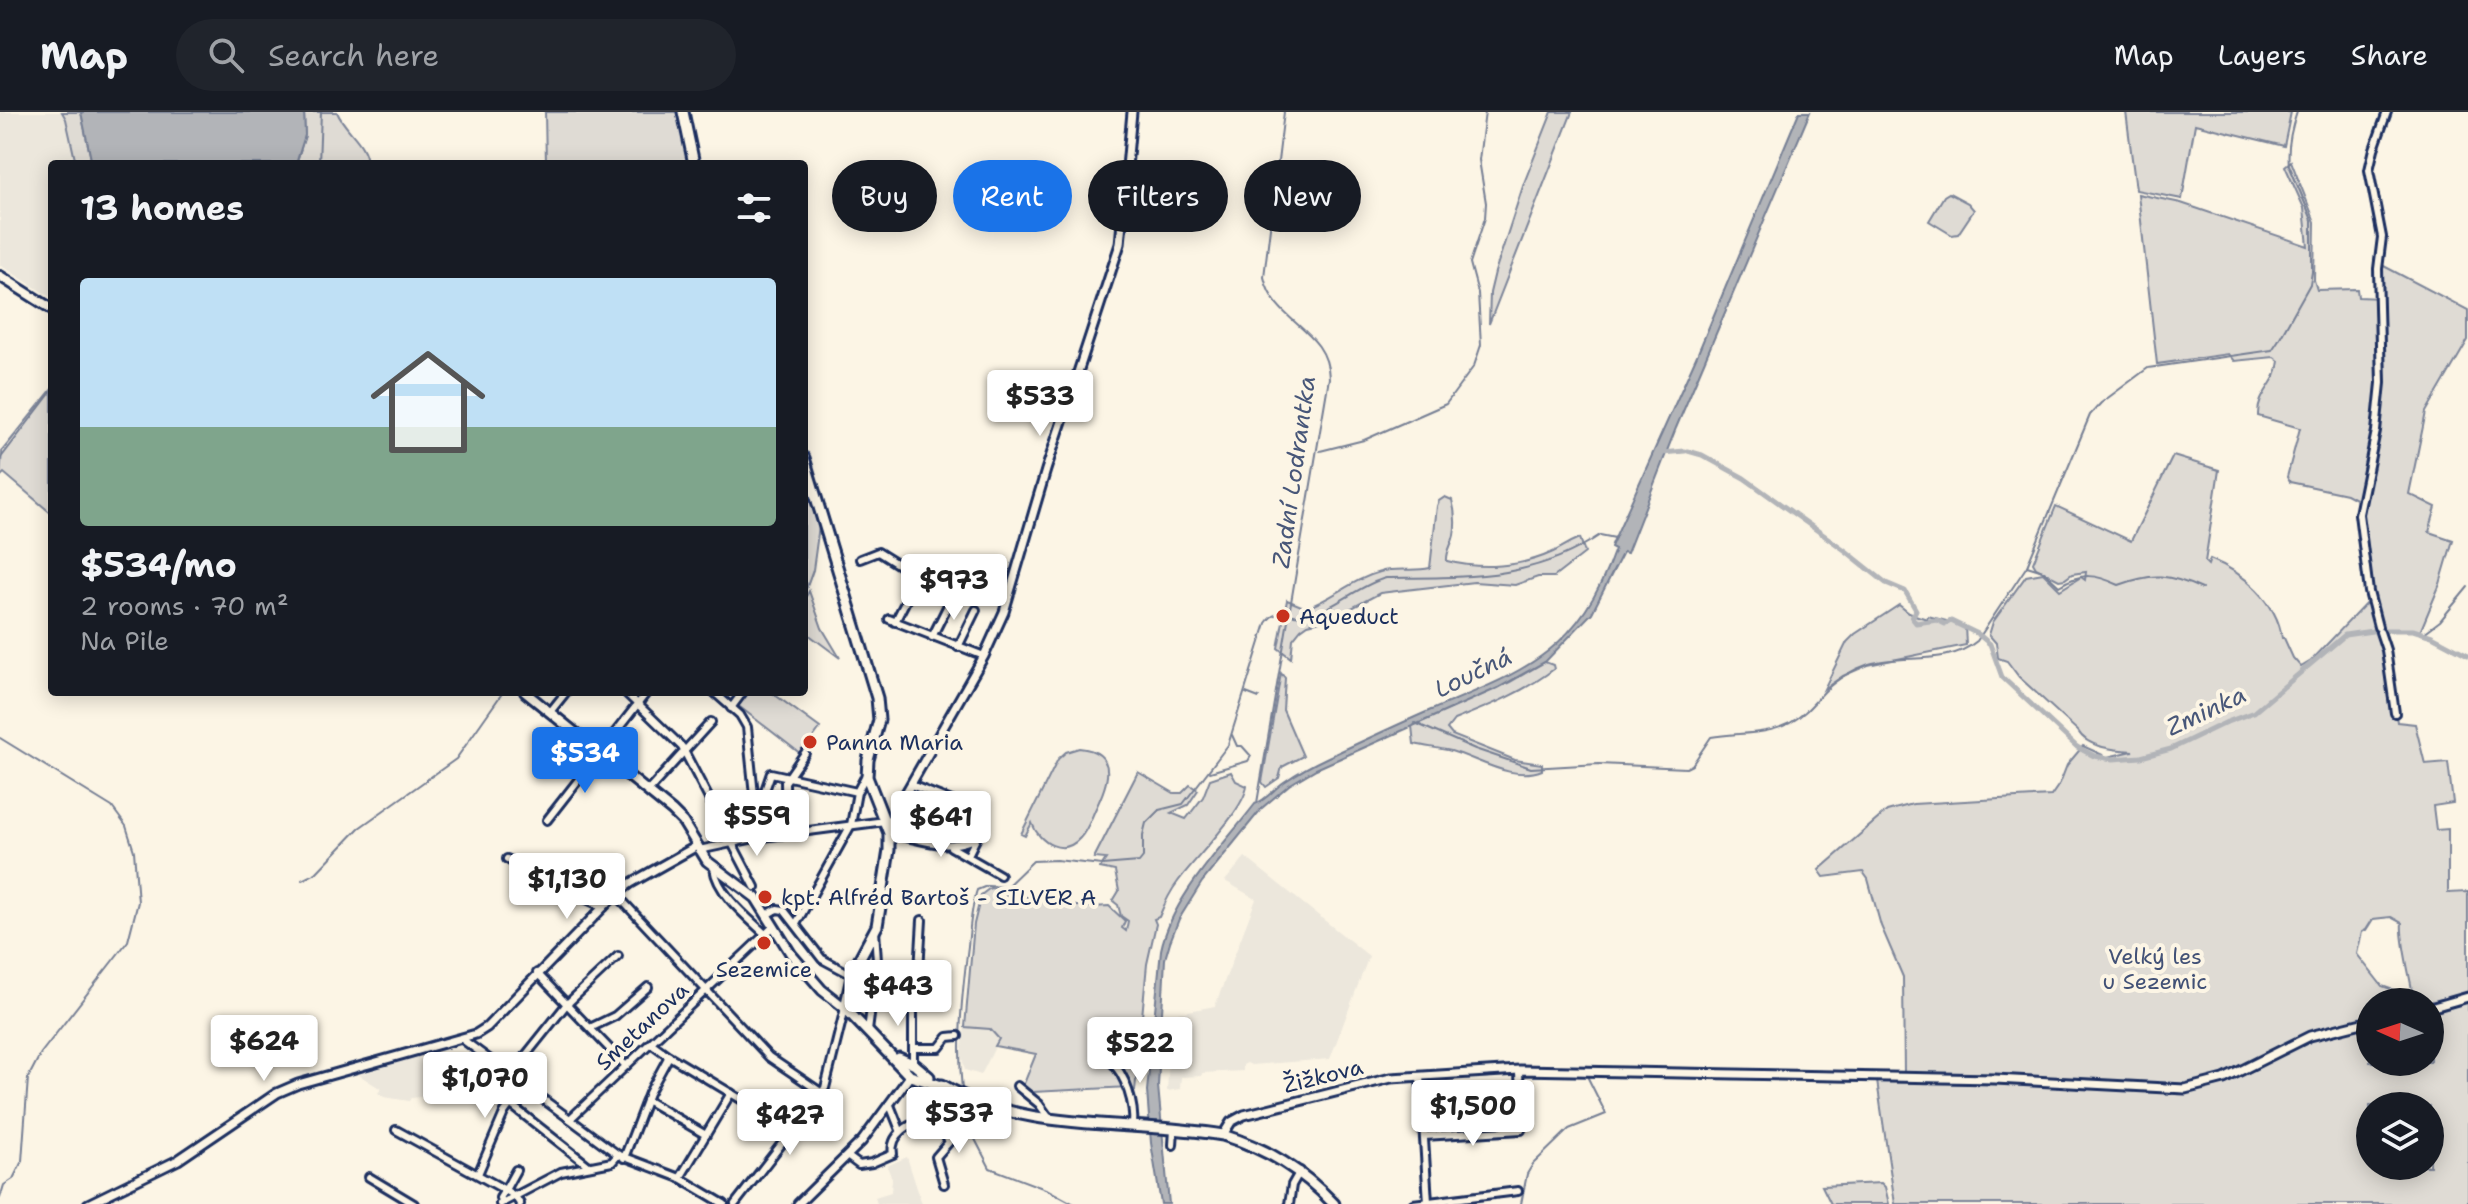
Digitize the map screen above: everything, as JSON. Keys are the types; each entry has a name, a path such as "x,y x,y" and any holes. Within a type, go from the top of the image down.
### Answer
{"main road":[{"path":"683,112 693,160"},
{"path":"0,276 48,306"},
{"path":"808,471 879,708 867,773 889,833 889,850 875,930 852,975 845,1008"},
{"path":"530,696 678,816 714,868 749,891 768,914 785,946 822,990 912,1070 991,1106 1049,1118 1223,1135 1262,1149 1300,1171 1334,1204"}],"street":[{"path":"88,1204 178,1160 277,1093 298,1084 462,1039 487,1027 616,894 698,848 891,819 1000,623 1121,236 1132,112"},
{"path":"2387,112 2369,170 2382,237 2378,269 2381,383 2376,431 2359,514 2369,592 2386,650 2395,713"},
{"path":"865,560 878,552 918,577 892,620 984,656"},
{"path":"932,637 952,597"},
{"path":"958,647 976,610"},
{"path":"550,712 563,696"},
{"path":"629,696 685,752 755,887"},
{"path":"547,820 644,696"},
{"path":"718,696 743,718 747,727 755,838"},
{"path":"731,708 740,696"},
{"path":"648,791 711,722"},
{"path":"786,834 785,782 805,753"},
{"path":"755,811 759,808 771,773 857,792"},
{"path":"796,924 851,825 857,792 867,773"},
{"path":"911,785 962,805"},
{"path":"889,833 948,845 1000,875"},
{"path":"948,845 965,842 978,835 968,855"},
{"path":"507,859 604,907"},
{"path":"714,868 725,892 764,933"},
{"path":"616,894 769,1057 822,1093"},
{"path":"768,914 777,909 784,910 822,959 852,975"},
{"path":"798,1204 845,1158 890,1105 912,1070 913,995 919,971 922,920"},
{"name":"Smetanova","path":"570,1119 774,926"},
{"path":"868,1031 875,988 878,934 875,930"},
{"path":"510,1075 566,1005 618,956"},
{"path":"919,971 942,970"},
{"path":"537,973 626,1066"},
{"path":"590,1028 615,1016 648,987"},
{"path":"875,988 944,1002"},
{"path":"2444,1004 2468,997"},
{"path":"735,1204 822,1093 830,1077 845,1008"},
{"name":"Žižkova","path":"1223,1135 1231,1122 1244,1115 1391,1078 1519,1070 1995,1079 2185,1089 2224,1079 2310,1036 2356,1024"},
{"path":"913,1048 939,1048 948,1037 958,1036"},
{"path":"462,1039 621,1156 680,1178 724,1204"},
{"path":"651,1043 792,1130"},
{"path":"500,1201 561,1172 612,1162 621,1156 669,1056"},
{"path":"1110,1060 1122,1075 1137,1126"},
{"path":"1424,1136 1521,1130 1519,1070"},
{"path":"1420,1076 1428,1202"},
{"path":"478,1174 510,1104 524,1085"},
{"path":"1017,1086 1039,1104 1049,1118"},
{"path":"680,1178 731,1093"},
{"path":"646,1100 706,1135"},
{"path":"510,1104 589,1166"},
{"path":"890,1105 900,1130"},
{"path":"845,1158 859,1165 881,1160 893,1154 891,1146 900,1130 935,1113 989,1116 991,1106"},
{"path":"935,1113 949,1142 936,1157 944,1184"},
{"path":"1170,1129 1173,1145"},
{"path":"396,1130 505,1190 515,1196 520,1204"},
{"path":"418,1152 422,1143"},
{"path":"500,1201 516,1170"},
{"path":"1289,1204 1292,1185 1300,1171"},
{"path":"369,1177 414,1204"},
{"path":"1413,1204 1518,1191"}],"shaded area":[{"path":"0,112 62,112 75,160 48,160 48,295 0,265"},
{"path":"81,112 304,112 305,135 297,160 91,160"},
{"name":"Loučná","path":"1799,112 1810,112 1676,428 1627,553 1623,552 1592,613 1546,661 1498,688 1316,769 1289,785 1262,808 1202,882 1179,919 1165,959 1158,1086 1169,1204 1161,1204 1151,1143 1147,1091 1161,950 1167,930 1187,892 1255,804 1284,782 1326,758 1521,669 1545,654 1566,635 1601,584 1615,549 1611,547 1613,542 1698,353"},
{"path":"945,800 963,807 965,804 985,814 976,833 950,841 928,838"},
{"path":"1245,857 1369,956 1330,1059 1247,1063 1243,1065 1243,1071 1181,1077 1180,1089 1167,1091 1170,1043 1178,1013 1215,1006 1256,899 1225,881"},
{"path":"965,1027 990,1029 999,1039 981,1075 965,1070 961,1054"},
{"path":"417,1056 448,1083 447,1094 411,1098 409,1101 384,1097 378,1093 381,1089 359,1075"},
{"path":"907,1157 922,1204 877,1204 875,1197 891,1192 892,1179 887,1166"}],"green space":[{"path":"62,112 81,112 91,160 75,160"},
{"path":"304,112 337,112 360,143 366,160 297,160 305,135"},
{"path":"545,112 678,112 688,160 546,160"},
{"path":"1552,112 1572,112 1489,324 1490,293 1495,272 1524,183"},
{"path":"2126,112 2291,112 2284,146 2195,124 2182,199 2136,190"},
{"name":"Velký les u Sezemic","path":"2291,161 2315,222 2314,280 2317,290 2357,289 2358,297 2381,298 2380,264 2468,310 2468,340 2426,412 2409,494 2436,507 2429,532 2453,540 2440,584 2420,632 2407,629 2382,631 2382,637 2397,722 2415,724 2425,764 2448,762 2453,803 2433,806 2436,830 2448,829 2448,893 2468,892 2468,1204 1895,1204 1877,1081 1982,1084 1983,1075 1904,1074 1903,977 1881,926 1868,879 1863,872 1824,877 1819,870 1887,811 1913,804 2051,796 2067,765 2083,746 2107,757 2133,751 2102,747 2082,737 2019,677 2007,661 1998,658 1996,643 1989,635 1993,622 2026,576 2043,573 2060,590 2081,577 2085,580 2086,572 2059,580 2036,568 2033,563 2056,506 2131,541 2173,456 2219,470 2205,562 2208,565 2210,559 2234,572 2266,600 2282,638 2301,667 2311,661 2372,597 2361,502 2346,494 2290,482 2287,477 2300,428 2258,416 2261,401 2275,376 2279,361 2274,357 2234,361 2228,354 2157,364 2138,194 2181,203 2308,246 2304,208 2285,166"},
{"path":"1949,193 1968,203 1974,210 1958,234 1952,235 1929,221"},
{"path":"48,394 48,511 4,473 0,477 2,451"},
{"path":"808,489 819,526 808,584"},
{"path":"1445,497 1452,500 1455,522 1447,561 1473,566 1514,564 1541,557 1580,538 1585,553 1554,577 1538,577 1515,585 1474,582 1380,593 1333,618 1308,624 1301,629 1293,639 1291,658 1278,648 1287,600 1306,608 1380,572 1430,568 1437,506"},
{"path":"808,593 822,628 840,658 808,634"},
{"path":"1899,605 1909,613 1927,619 1928,616 1965,626 1966,645 1868,665 1824,689 1847,642"},
{"path":"1545,662 1553,665 1554,669 1518,692 1454,720 1447,729 1452,735 1515,760 1542,764 1542,770 1531,773 1508,771 1451,751 1414,744 1412,726 1510,682"},
{"path":"1281,673 1285,678 1283,710 1303,756 1282,767 1279,778 1266,787 1262,782"},
{"path":"741,696 776,696 820,728 801,754 736,704"},
{"path":"1079,748 1101,756 1107,772 1103,791 1085,832 1073,844 1059,847 1046,842 1032,823 1025,836 1021,834 1058,759 1066,752"},
{"path":"1138,772 1174,793 1182,793 1190,785 1198,790 1188,805 1171,813 1186,819 1203,797 1210,779 1231,772 1236,781 1247,786 1237,808 1177,883 1159,917 1154,919 1156,924 1147,964 1135,1091 1129,1087 1033,1092 1023,1086 1036,1054 995,1046 999,1039 990,1029 965,1027 974,924 981,895 990,888 1001,889 1000,898 1010,893 1071,906 1109,906 1125,921 1122,928 1126,931 1128,921 1121,916 1118,905 1113,901 1119,891 1115,871 1100,868 1106,859 1094,858"},
{"path":"1881,1183 1889,1204 1831,1204 1822,1186"}],"waterway":[{"path":"319,160 321,112"},
{"name":"Zadní Lodrantka","path":"1257,803 1329,378 1320,348 1278,306 1264,277 1284,112"},
{"path":"1320,451 1364,440 1446,404 1474,366 1481,345 1478,293 1470,263 1485,218 1486,203 1479,160 1485,112"},
{"path":"1415,723 1475,749 1531,768 1599,764 1686,768 1692,765 1711,737 1761,732 1790,723 1835,682 1869,664 1938,657 1965,649 1977,641 2027,566 2090,415 2101,403 2148,368 2272,350 2278,341 2310,284 2312,272 2312,220 2289,165 2290,138 2297,112"},
{"path":"0,459 48,396"},
{"name":"Zminka","path":"1662,453 1685,451"},
{"name":"Zminka","path":"1688,451 1702,455 1744,478 1886,583 1905,591 1916,610 1912,618 1916,623 1937,620 1945,624 1951,621 1978,634 1990,644 2002,677 2077,747 2094,756 2113,759 2141,757 2171,749 2254,712 2345,635 2379,630 2413,630 2432,636 2468,655"},
{"path":"962,1090 962,1000 977,890 987,886 1006,887 1033,861 1102,865 1139,862 1143,857 1146,823 1159,810 1183,804 1228,745 1270,618 1279,614 1300,616 1317,612 1386,578 1470,576 1523,569 1575,550 1600,535 1615,538"},
{"path":"2027,566 2043,571 2059,586 2082,577 2096,577 2119,585 2161,576 2202,589"},
{"path":"2424,633 2440,621 2468,587"},
{"path":"1246,693 1259,698"},
{"path":"302,880 316,873 359,828 456,759 500,696"},
{"path":"1210,772 1248,761 1251,756 1242,746 1237,746 1232,735"},
{"path":"0,738 112,807 126,826 134,851 138,902 128,941 41,1053 28,1078 22,1161 13,1179 4,1185 0,1198"},
{"path":"1521,1204 1527,1174 1533,1164 1569,1129 1606,1114 1587,1076"},
{"path":"963,1100 965,1120 990,1168 1048,1190 1074,1204"}],"place":[{"name":"Aqueduct","path":"1283,616"},
{"name":"Panna Maria","path":"810,742"},
{"name":"kpt. Alfréd Bartoš - SILVER A","path":"765,897"},
{"name":"Sezemice","path":"764,943"}]}
